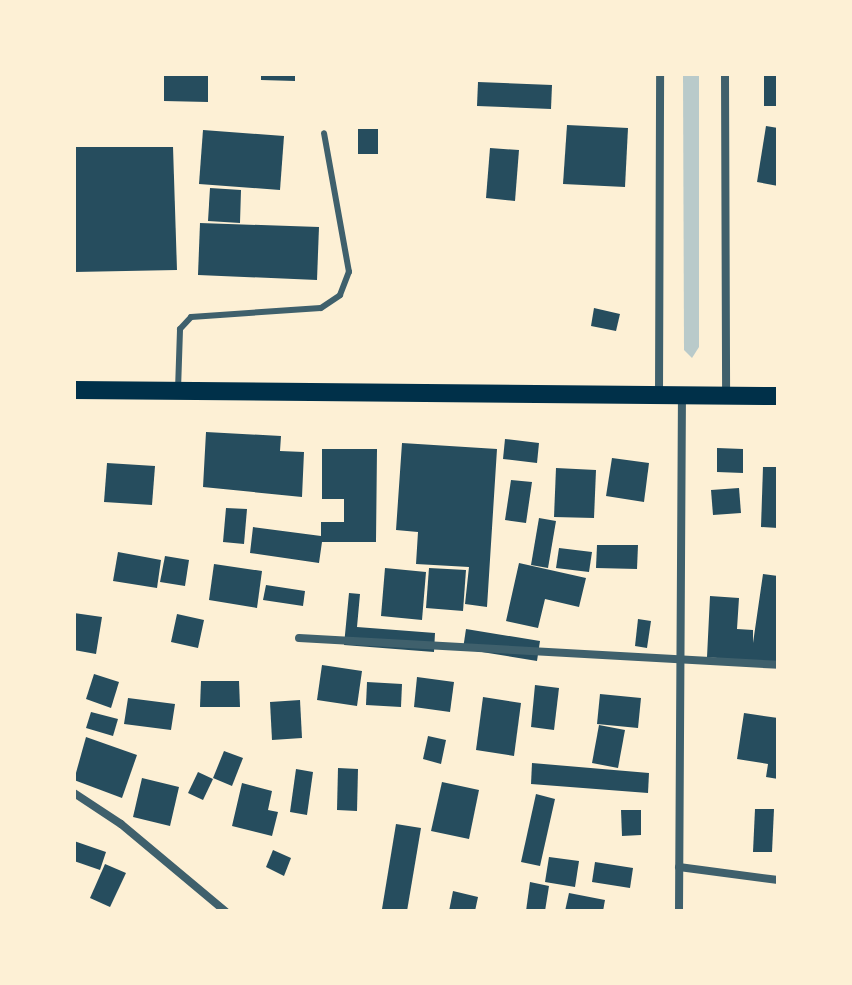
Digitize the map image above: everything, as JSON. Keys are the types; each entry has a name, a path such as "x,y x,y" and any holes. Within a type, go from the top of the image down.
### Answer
{"main road":[{"path":"74,390 778,396"}],"street":[{"path":"659,395 660,74"},
{"path":"725,74 726,396"},
{"path":"679,911 682,396"},
{"path":"299,638 679,657 778,665"},
{"path":"74,793 121,824 225,911"},
{"path":"679,867 778,880"}],"lane":[{"path":"178,391 180,329 191,317 321,308 340,295 349,272 324,133"}],"shaded area":[{"path":"683,74 699,74 699,347 692,358 684,350"}],"building":[{"path":"164,74 208,74 208,102 164,101"},
{"path":"261,74 295,74 295,81 261,80"},
{"path":"764,74 778,74 778,106 764,106"},
{"path":"478,82 552,85 551,109 477,106"},
{"path":"567,125 628,128 625,187 563,184"},
{"path":"766,126 778,128 778,186 757,182"},
{"path":"358,129 378,129 378,154 358,154"},
{"path":"203,130 284,136 280,190 199,184"},
{"path":"74,147 173,147 177,270 74,272"},
{"path":"490,148 519,150 515,201 486,198"},
{"path":"210,188 241,190 240,223 208,221"},
{"path":"200,223 319,227 317,280 198,275"},
{"path":"594,308 620,314 616,331 591,326"},
{"path":"206,432 281,436 280,451 304,452 302,497 203,487"},
{"path":"505,439 539,443 537,463 503,459"},
{"path":"402,443 497,449 487,607 465,604 469,567 416,564 418,532 396,530"},
{"path":"717,448 743,449 743,473 717,472"},
{"path":"322,449 377,449 376,542 322,542 319,563 250,553 253,527 321,536 321,522 344,522 344,499 322,499"},
{"path":"612,458 649,463 644,502 606,496"},
{"path":"107,463 155,466 152,505 104,502"},
{"path":"763,467 778,467 778,528 761,527"},
{"path":"556,468 596,470 594,518 554,517"},
{"path":"511,480 532,482 526,523 505,520"},
{"path":"739,488 741,513 713,515 711,490"},
{"path":"226,508 247,509 244,544 223,542"},
{"path":"539,518 556,521 548,568 531,565"},
{"path":"597,545 638,545 637,569 596,568"},
{"path":"559,548 592,552 589,572 556,568"},
{"path":"118,552 161,560 157,588 113,581"},
{"path":"165,556 189,560 185,586 160,582"},
{"path":"519,563 586,578 579,607 545,599 538,628 506,621"},
{"path":"214,564 262,571 257,608 209,600"},
{"path":"385,568 426,572 422,620 381,616"},
{"path":"429,568 466,570 463,611 426,608"},
{"path":"763,574 778,576 778,664 707,657 710,596 739,598 737,629 753,630 753,643"},
{"path":"266,585 305,591 303,606 263,600"},
{"path":"349,593 360,594 357,627 435,633 434,652 344,645"},
{"path":"74,613 102,617 96,654 74,650"},
{"path":"177,614 204,620 198,648 171,642"},
{"path":"638,619 651,621 647,648 635,646"},
{"path":"466,629 540,641 537,661 463,649"},
{"path":"322,665 362,671 357,706 317,700"},
{"path":"94,674 119,682 111,708 86,699"},
{"path":"417,677 454,682 450,712 414,707"},
{"path":"201,681 239,681 240,707 200,707"},
{"path":"367,682 402,684 401,707 366,705"},
{"path":"535,685 559,688 554,730 531,727"},
{"path":"600,694 641,698 638,728 597,724"},
{"path":"483,697 521,703 514,756 476,750"},
{"path":"128,698 175,704 171,730 124,724"},
{"path":"300,700 302,738 272,740 270,702"},
{"path":"91,712 118,719 113,736 86,728"},
{"path":"744,713 778,718 778,779 766,777 768,764 737,759"},
{"path":"599,725 625,730 618,768 592,763"},
{"path":"428,736 446,740 441,764 423,759"},
{"path":"86,737 137,755 122,798 74,780"},
{"path":"224,751 243,758 232,786 213,778"},
{"path":"532,763 649,773 648,793 531,784"},
{"path":"338,768 358,769 357,811 337,810"},
{"path":"296,769 313,772 307,815 290,812"},
{"path":"198,772 213,779 203,800 188,793"},
{"path":"142,778 179,787 170,826 133,817"},
{"path":"442,782 479,790 469,839 431,831"},
{"path":"242,783 272,791 268,810 278,812 272,836 232,826"},
{"path":"536,794 555,799 540,866 521,862"},
{"path":"755,809 774,809 772,852 753,852"},
{"path":"621,810 641,810 641,835 622,836"},
{"path":"396,824 421,828 407,911 382,909"},
{"path":"74,841 106,852 100,870 74,861"},
{"path":"273,850 291,858 284,876 266,867"},
{"path":"549,857 579,861 575,887 545,882"},
{"path":"595,862 633,868 630,888 592,882"},
{"path":"105,864 126,873 110,907 90,898"},
{"path":"530,882 549,886 545,911 526,911"},
{"path":"453,891 478,897 475,911 449,911"},
{"path":"569,893 605,900 603,911 565,911"}]}
